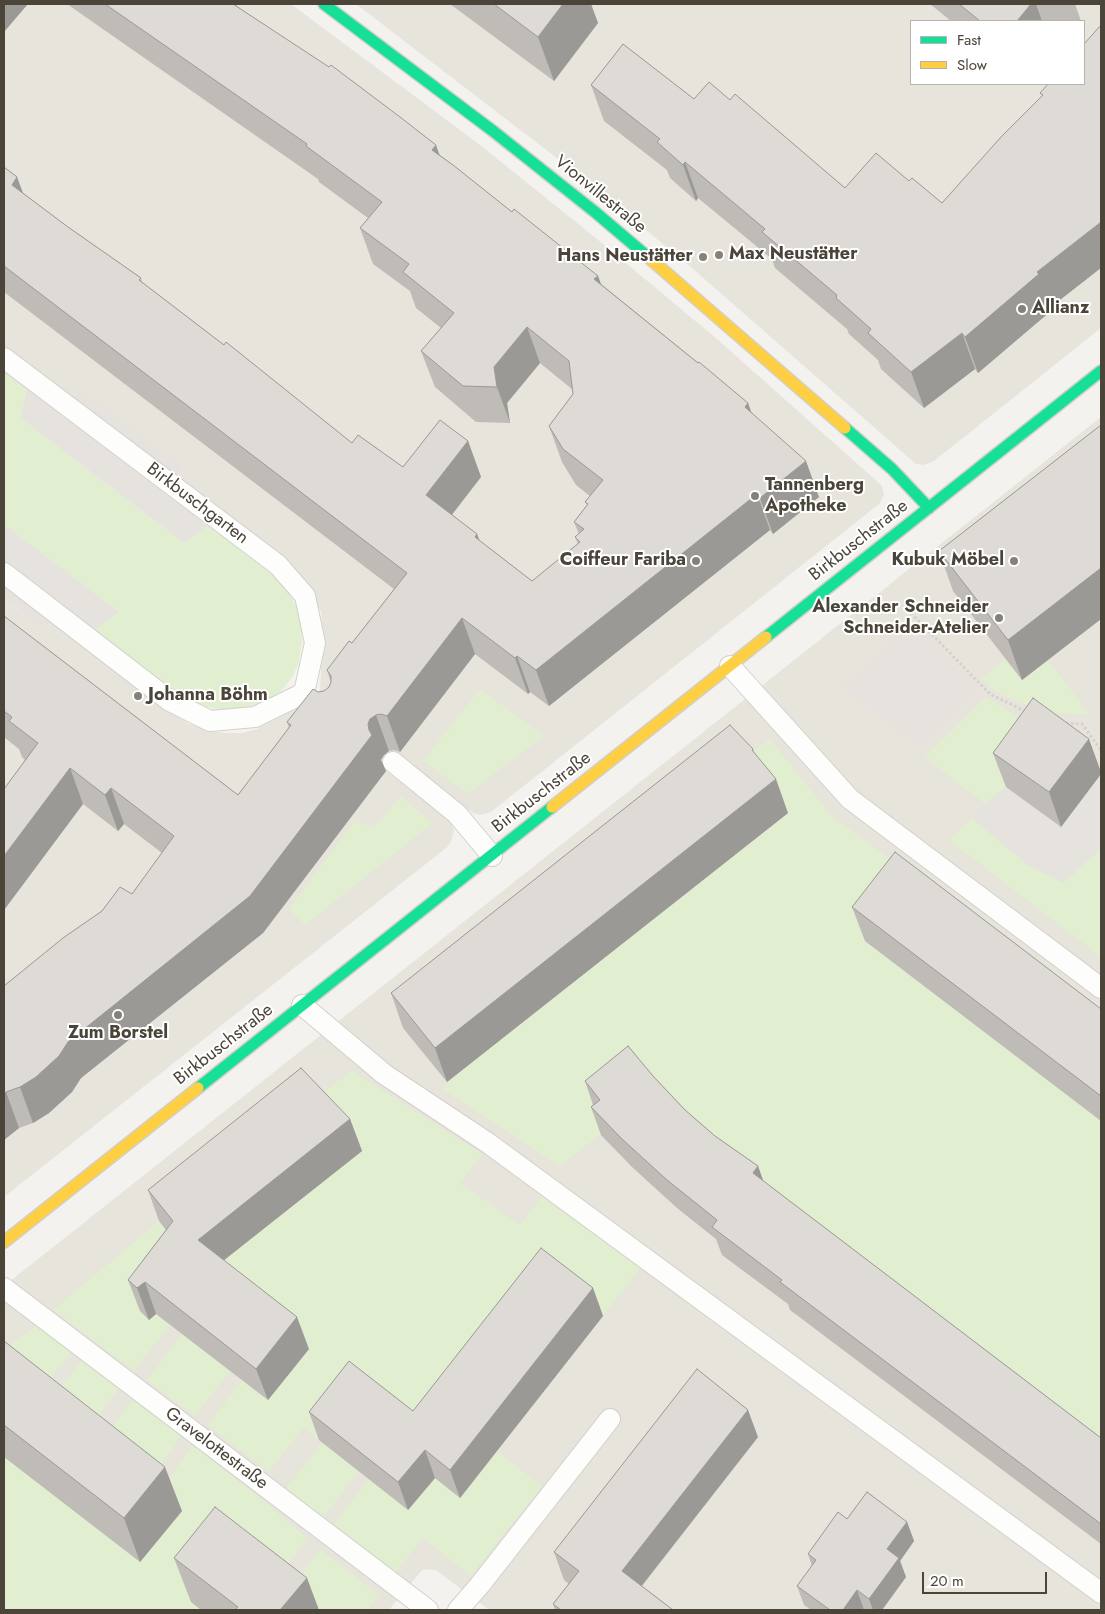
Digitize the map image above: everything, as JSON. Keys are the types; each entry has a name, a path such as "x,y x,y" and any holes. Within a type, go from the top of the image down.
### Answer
{"street":[{"name":"Vionvillestraße","path":"324,4 493,131 594,212 694,296 892,469 929,508"},
{"name":"Birkbuschstraße","path":"4,1242 1101,371"}],"lane":[{"name":"Birkbuschgarten","path":"4,358 278,565 305,596 315,643 311,699 255,717 210,721 170,701 4,574"},
{"path":"730,666 850,799 1101,988"},
{"path":"392,762 457,814 492,856"},
{"path":"302,1006 384,1074 488,1143 1101,1593"},
{"name":"Gravelottestraße","path":"4,1288 428,1610"},
{"path":"458,1610 485,1579 610,1419"}],"path":[{"path":"911,613 990,694 1032,714"},
{"path":"1057,723 1082,724 1101,750"}],"shaded area":[{"path":"4,4 291,4 480,145 717,339 882,486 884,495 879,504 491,812 481,815 473,813 328,704 320,691 323,633 321,612 311,590 178,482 76,395 63,392 4,347"},
{"path":"356,4 1101,4 1101,328 934,461 924,465 916,464 685,262 575,172"},
{"path":"27,389 208,526 184,543 20,418"},
{"path":"83,391 181,467 178,482 63,392 76,395"},
{"path":"1101,417 1101,1610 489,1610 437,1571 428,1569 422,1570 389,1610 4,1610 4,1286"},
{"path":"4,524 119,612 93,631 4,562"},
{"path":"4,585 54,622 42,628 4,599"},
{"path":"4,599 42,628 54,622 162,707 189,724 210,731 242,733 257,729 293,711 312,715 450,820 454,831 450,844 446,848 4,1197"},
{"path":"916,622 980,688 919,747 842,686"},
{"path":"1101,774 1101,849 1063,883 1028,865 972,818 985,804 1006,787"}],"green space":[{"path":"4,371 27,389 20,418 184,543 208,526 274,576 287,591 297,608 301,627 302,643 298,665 291,679 282,690 271,698 244,708 221,709 197,705 182,697 93,631 118,612 4,524"},
{"path":"1006,659 1022,680 1048,660 1090,715 1044,712 996,692 981,678"},
{"path":"480,689 544,736 468,794 423,761"},
{"path":"986,697 1045,733 1006,787 988,806 924,757"},
{"path":"770,739 832,816 914,877 865,941 1101,1121 1101,1468 610,1127 560,1166 442,1089 447,1082 788,813 743,759"},
{"path":"401,796 433,823 305,925 289,909 355,820 373,828"},
{"path":"972,818 1028,865 1096,852 1101,849 1101,957 949,840"},
{"path":"352,1071 482,1154 460,1183 520,1225 543,1195 640,1268 603,1316 423,1438 319,1440 303,1428 269,1472 207,1425 242,1381 267,1400 211,1271 361,1151 313,1100"},
{"path":"159,1221 187,1256 145,1305 170,1325 134,1371 53,1310"},
{"path":"38,1324 73,1350 35,1397 4,1349"},
{"path":"182,1334 230,1371 195,1416 147,1380"},
{"path":"83,1359 120,1387 84,1435 46,1406"},
{"path":"134,1398 183,1434 147,1484 98,1446"},
{"path":"322,1443 359,1471 323,1518 286,1488"},
{"path":"193,1445 307,1538 274,1584 201,1610 4,1610 4,1456 158,1493"},
{"path":"497,1451 542,1486 471,1576 423,1538 394,1574 332,1526 369,1479 408,1510 435,1478 461,1498"},
{"path":"320,1549 379,1595 368,1610 308,1610 287,1594"}],"building":[{"path":"105,4 233,4 329,67 331,65 436,145 432,150 512,212 514,209 598,276 594,279 748,403 745,407 806,461 760,498 757,494 536,670 517,656 515,658 462,618 387,716 381,714 370,719 368,724 372,735 250,896 68,1042 59,1056 36,1077 4,1094 4,986 63,938 102,911 120,887 132,894 174,836 111,788 105,795 70,768 4,856 4,789 38,743 9,721 12,717 4,711 4,616 238,795 291,725 287,722 313,689 318,692 324,691 329,687 331,676 327,670 349,641 352,643 407,573 4,266 4,167 17,177 12,185 141,278 139,280 224,345 226,342 352,443 358,435 403,467 440,420 468,441 426,495 477,534 475,537 532,581 580,542 575,537 584,529 574,522 588,504 585,502 603,480 563,449 549,426 573,394 569,361 527,327 494,367 497,387 463,386 421,351 454,313 403,272 409,264 360,228 382,202 306,146 307,144"},
{"path":"494,4 563,4 538,37"},
{"path":"959,4 1031,4 1018,20 979,20"},
{"path":"1101,25 1101,222 1037,272 1039,274 965,337 962,333 911,372 868,333 871,329 836,298 837,295 762,232 765,229 685,162 683,165 657,142 660,139 591,85 623,44 694,99 709,82 730,100 735,94 845,188 876,153 909,181 912,178 942,203 1001,137 1043,95 1040,93 1047,85 1085,85 1085,43"},
{"path":"1101,425 1101,568 1008,640 939,551"},
{"path":"1033,698 1089,739 1049,792 993,753"},
{"path":"730,725 753,749 776,779 435,1048 391,993"},
{"path":"895,852 1101,1009 1101,1096 852,907"},
{"path":"628,1046 685,1110 715,1136 758,1166 753,1173 1101,1438 1101,1524 780,1282 782,1280 712,1227 717,1220 667,1180 622,1139 591,1107 600,1100 585,1081"},
{"path":"301,1068 350,1119 198,1240 297,1317 256,1369 145,1282 137,1288 128,1280 173,1221 148,1190"},
{"path":"541,1248 593,1288 450,1470 425,1450 398,1482 309,1412 349,1361 413,1411"},
{"path":"4,1341 165,1467 124,1518 4,1425"},
{"path":"697,1369 748,1410 622,1571 673,1610 561,1610 553,1604 579,1571 554,1552"},
{"path":"867,1492 907,1522 887,1549 899,1558 869,1599 857,1590 843,1610 830,1610 797,1586 816,1560 808,1554 838,1512 847,1519"},
{"path":"215,1507 307,1578 280,1610 235,1610 238,1607 174,1558"}],"traffic: fast":[{"path":"324,4 493,131 648,257"},
{"path":"766,637 1101,371"},
{"path":"845,428 892,469 929,508"},
{"path":"198,1088 552,807"}],"traffic: slow":[{"path":"648,257 845,428"},
{"path":"552,807 766,637"},
{"path":"4,1242 198,1088"}],"place":[{"name":"Max Neustätter","path":"719,255"},
{"name":"Hans Neustätter","path":"703,257"},
{"name":"Allianz","path":"1022,309"},
{"name":"Tannenberg Apotheke","path":"755,496"},
{"name":"Coiffeur Fariba","path":"696,561"},
{"name":"Kubuk Möbel","path":"1014,561"},
{"name":"Alexander Schneider Schneider-Atelier","path":"999,618"},
{"name":"Johanna Böhm","path":"138,696"},
{"name":"Zum Borstel","path":"118,1015"}]}
